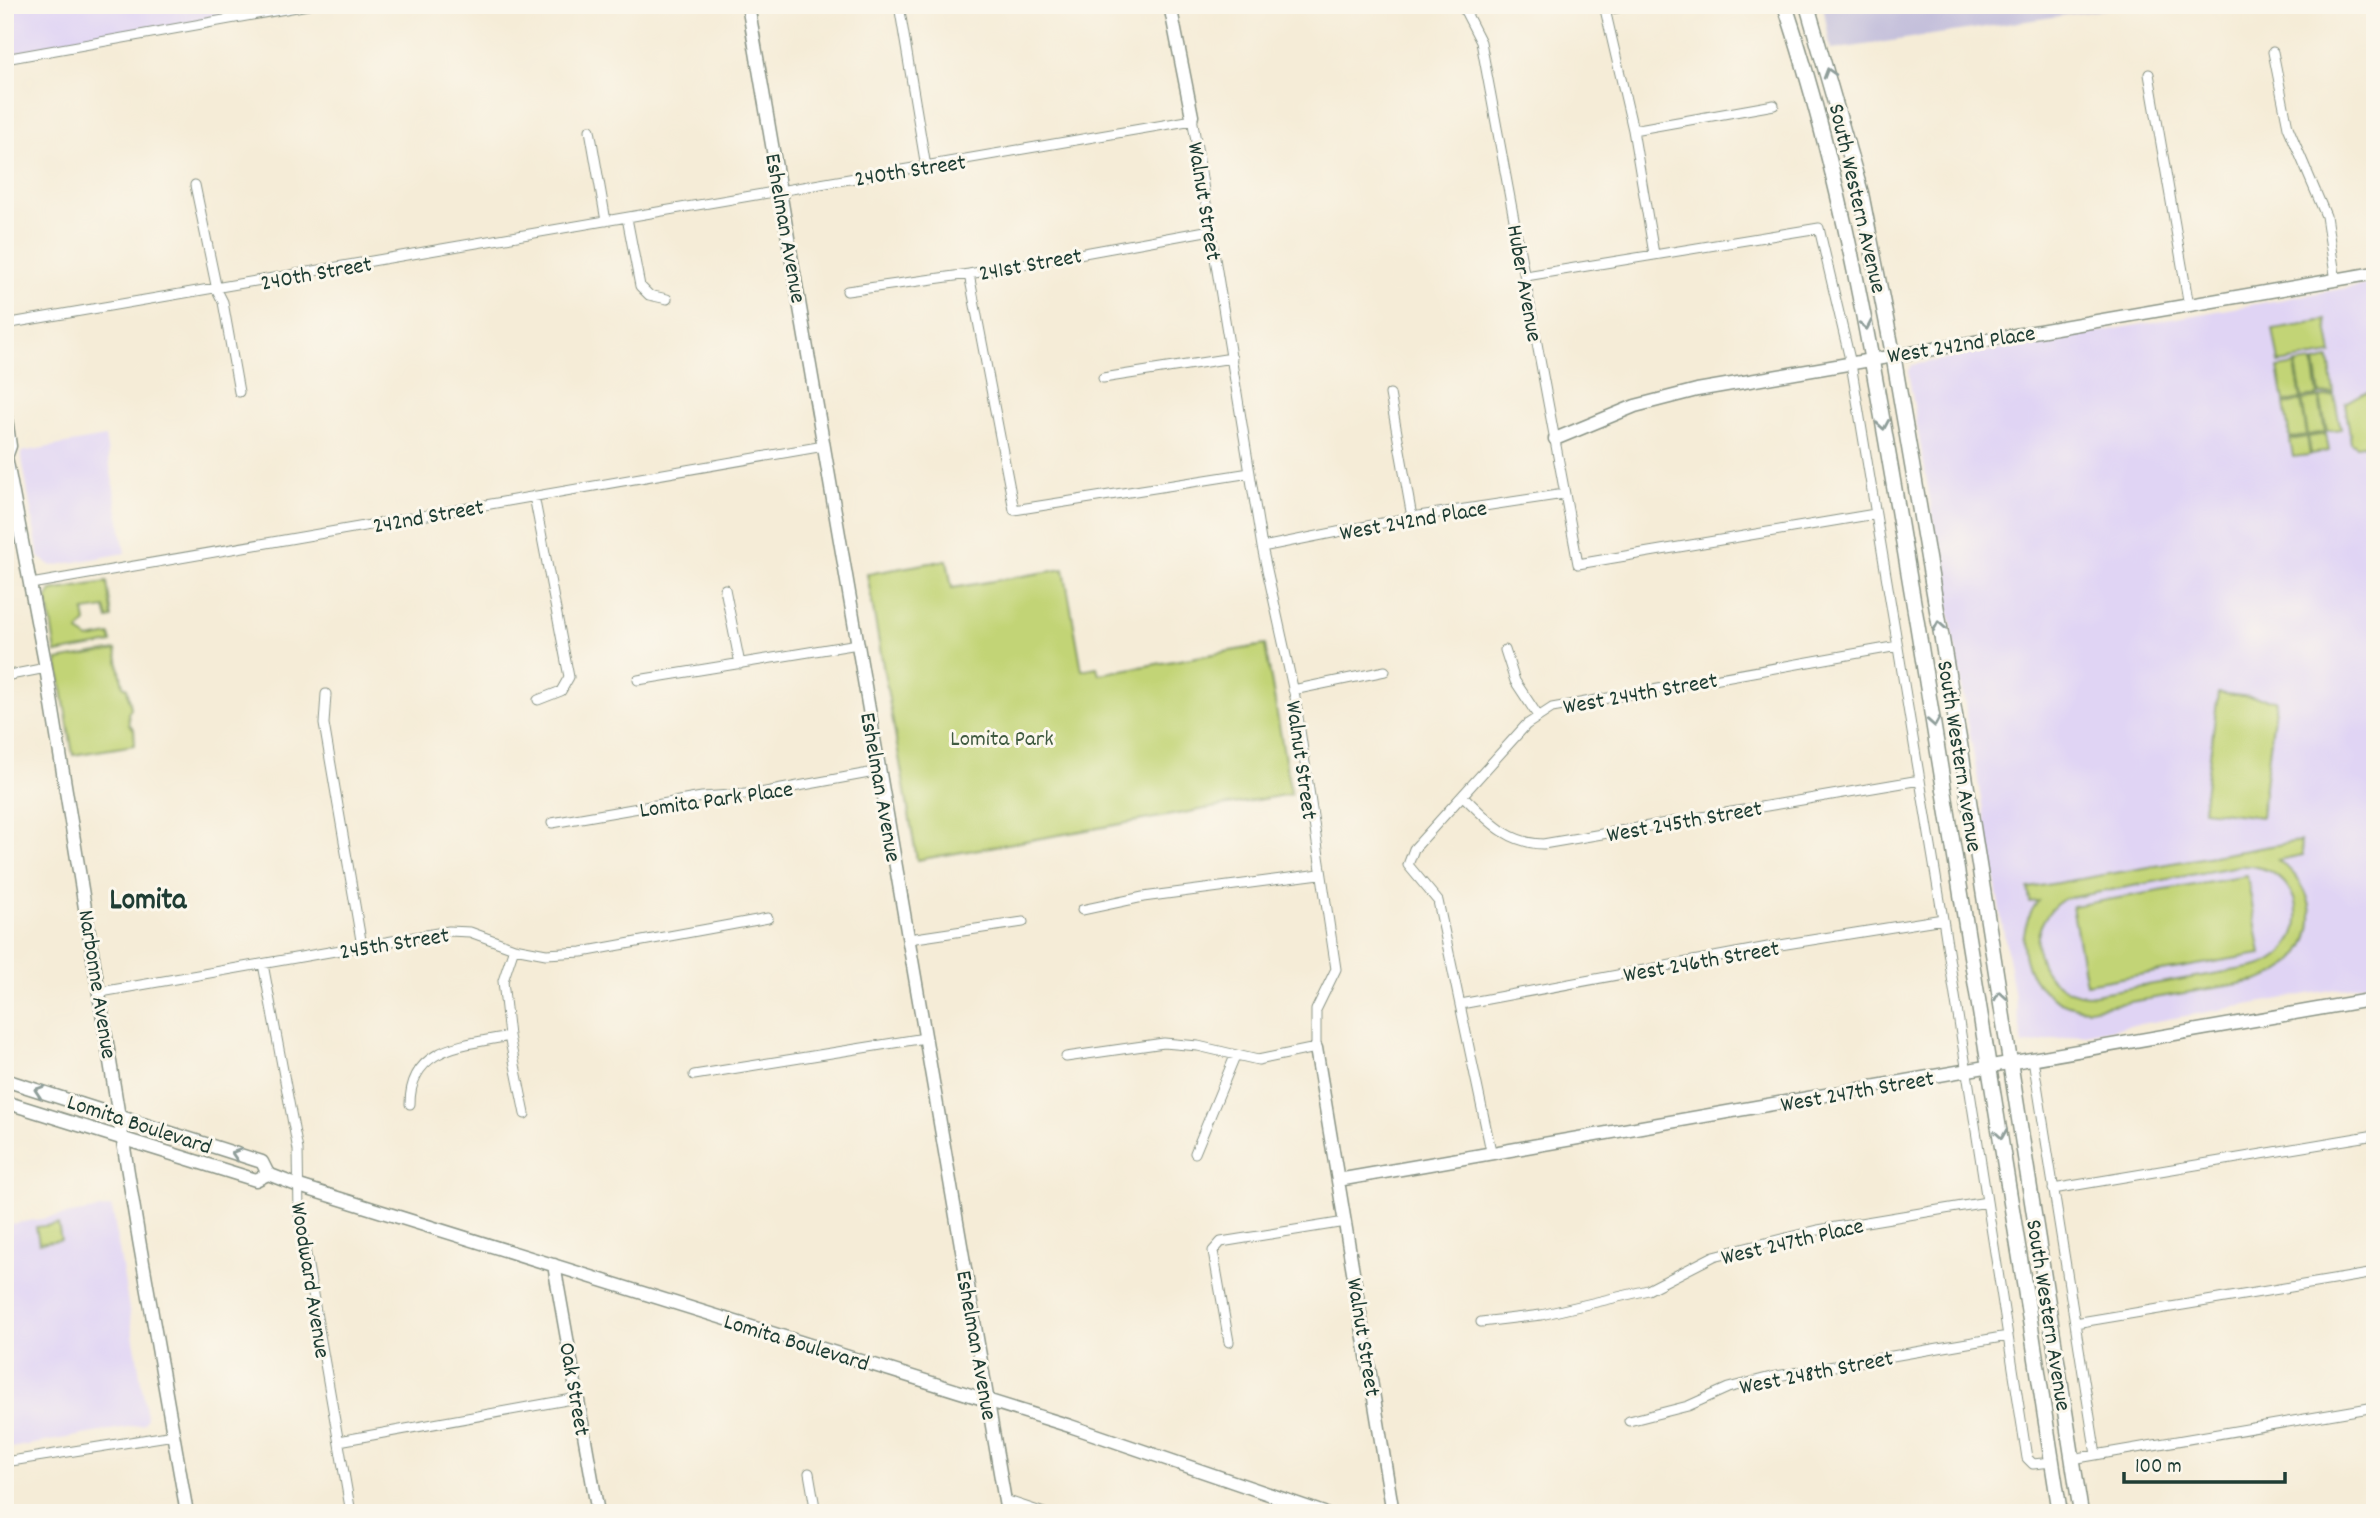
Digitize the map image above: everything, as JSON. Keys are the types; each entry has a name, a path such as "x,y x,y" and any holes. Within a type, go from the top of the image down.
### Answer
{"main road":[{"name":"South Western Avenue","path":"1786,5 1830,152 1851,244 1872,358 1990,1067 2060,1513"},
{"name":"South Western Avenue","path":"1807,5 1861,193 1893,354 2011,1063 2081,1513"}],"street":[{"path":"5,59 308,5"},
{"name":"Eshelman Avenue","path":"748,5 1006,1506"},
{"path":"899,5 926,167"},
{"name":"Walnut Street","path":"1170,5 1192,118 1262,547 1293,690 1336,970 1316,1010 1316,1048 1393,1513"},
{"name":"Huber Avenue","path":"1461,5 1481,42 1578,564 1875,514"},
{"path":"1526,276 1654,254 1633,130 1605,8 1633,5"},
{"path":"2273,52 2288,127 2326,216 2336,281"},
{"path":"2149,74 2189,306"},
{"path":"1633,130 1774,105"},
{"name":"240th Street","path":"5,324 217,290 780,190 926,167 1192,118"},
{"path":"590,130 606,222"},
{"path":"195,185 217,290 223,302 239,392"},
{"path":"626,218 640,286 649,295 667,299"},
{"name":"South Western Avenue","path":"1654,254 1819,228 1851,364 1943,919 2027,1458 2033,1464 2052,1462"},
{"name":"241st Street","path":"848,291 970,274 1211,230"},
{"name":"West 242nd Place","path":"1555,439 1635,406 1672,396 1893,354 2375,273"},
{"path":"970,274 1014,510 1250,473"},
{"path":"1103,378 1232,358"},
{"path":"1390,394 1412,517"},
{"name":"Narbonne Avenue","path":"5,411 10,446 6,457 46,668 101,992 122,1139 187,1513"},
{"name":"242nd Street","path":"31,584 824,446"},
{"name":"West 242nd Place","path":"1262,547 1412,517 1564,494"},
{"path":"534,496 569,677 561,691 538,700"},
{"path":"724,589 740,664"},
{"path":"638,680 858,644"},
{"name":"West 244th Street","path":"1461,1004 1438,901 1408,865 1414,849 1538,716 1567,704 1898,646"},
{"path":"1506,650 1514,681 1538,716"},
{"path":"5,676 46,668"},
{"path":"1293,690 1385,671"},
{"path":"326,694 324,724 362,946"},
{"name":"Lomita Park Place","path":"552,823 702,797 760,793 880,771"},
{"name":"West 245th Street","path":"1463,796 1503,834 1544,844 1920,780"},
{"path":"1082,911 1143,897 1320,874"},
{"name":"245th Street","path":"101,992 449,930 471,932 514,948 546,954 582,952 768,918"},
{"name":"West 246th Street","path":"1461,1004 1943,919"},
{"path":"909,940 1023,922"},
{"path":"514,948 503,981 509,1036 525,1114"},
{"name":"Woodward Avenue","path":"263,964 298,1150 299,1214 351,1513"},
{"name":"West 247th Street","path":"1338,1180 2375,999"},
{"path":"1461,1004 1491,1152"},
{"path":"410,1104 410,1087 416,1074 436,1054 450,1048 509,1036"},
{"path":"694,1075 925,1038"},
{"path":"1066,1057 1164,1043 1198,1046 1258,1059 1316,1048"},
{"path":"1195,1153 1235,1056"},
{"name":"South Western Avenue","path":"2033,1059 2096,1455"},
{"name":"Lomita Boulevard","path":"5,1080 262,1162 268,1174 299,1186 1117,1441 1324,1513"},
{"name":"Lomita Boulevard","path":"5,1102 256,1180 268,1174"},
{"path":"2053,1189 2375,1135"},
{"name":"West 247th Place","path":"1481,1322 1541,1315 1648,1290 1714,1256 1818,1230 1987,1202"},
{"path":"1229,1342 1213,1251 1221,1242 1345,1222"},
{"name":"Oak Street","path":"554,1265 598,1513"},
{"path":"2075,1323 2375,1273"},
{"name":"West 248th Street","path":"1629,1420 1688,1406 1728,1388 1771,1377 2008,1336"},
{"path":"339,1441 578,1398"},
{"path":"2072,1459 2375,1407"},
{"path":"5,1462 174,1435"},
{"path":"809,1473 816,1513"},
{"path":"1006,1506 1044,1513"}],"shaded area":[{"path":"7,5 305,5 15,53"},
{"path":"1823,5 2133,5 1831,50"},
{"path":"2375,283 2375,982 2023,1045 1908,371 1911,365"},
{"path":"105,437 125,553 52,566 39,557 21,452"},
{"path":"112,1207 147,1418 144,1424 5,1449 5,1225"}],"green space":[{"path":"2326,320 2332,354 2279,363 2273,329"},
{"path":"2329,359 2334,393 2320,395 2315,362"},
{"path":"2313,362 2318,396 2302,398 2296,364"},
{"path":"2295,365 2301,399 2284,402 2278,368"},
{"path":"2375,391 2375,443 2357,446 2351,442 2345,403 2361,394"},
{"path":"2334,395 2341,429 2327,431 2320,398"},
{"path":"2319,398 2325,432 2308,435 2302,400"},
{"path":"2301,401 2307,435 2290,438 2284,404"},
{"path":"2326,434 2329,451 2311,454 2308,437"},
{"path":"2307,437 2310,455 2293,457 2290,440"},
{"name":"Lomita Park","path":"947,560 952,588 1064,569 1082,670 1097,667 1099,674 1265,645 1291,794 917,860 867,574"},
{"path":"107,582 112,618 108,619 105,608 84,611 86,622 78,632 89,639 110,635 112,643 56,653 47,598 51,591"},
{"path":"116,650 123,686 127,688 131,708 128,713 129,724 134,729 135,745 73,755 57,660"},
{"path":"2218,693 2276,700 2261,817 2203,810"},
{"path":"2300,841 2303,855 2278,860 2295,875 2305,892 2311,910 2310,928 2305,945 2294,960 2278,972 2257,981 2088,1009 2068,1005 2052,997 2029,971 2024,954 2024,937 2028,919 2038,901 2030,902 2028,888","holes":["2238,866 2261,868 2278,877 2290,891 2296,908 2296,926 2290,943 2276,958 2255,967 2088,995 2070,991 2055,982 2045,970 2039,956 2041,925 2050,911 2064,899"]},
{"path":"2247,876 2261,954 2086,984 2072,906"},
{"path":"58,1224 61,1240 39,1243 36,1227"}],"district":[{"name":"Lomita","path":"148,898"}]}
